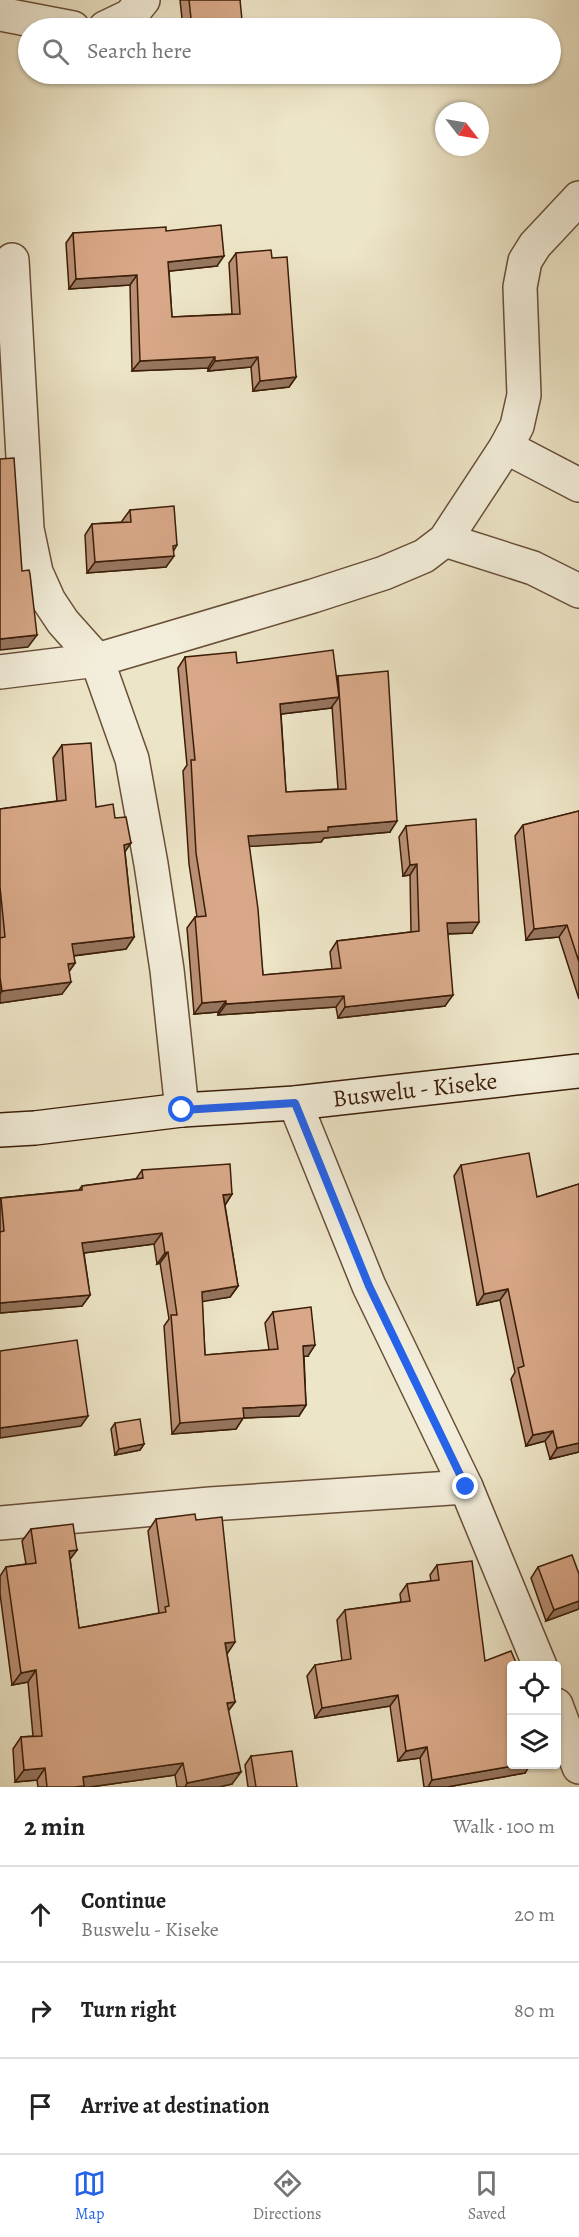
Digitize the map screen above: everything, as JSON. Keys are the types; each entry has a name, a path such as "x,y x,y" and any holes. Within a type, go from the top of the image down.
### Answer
{"street":[{"path":"126,18 143,0"},
{"path":"0,14 21,18"},
{"path":"0,672 97,660 384,573 424,556 445,540 506,447 516,426 524,395 520,287 525,261 535,245 579,198"},
{"path":"12,260 27,529 36,572 49,601 63,622 97,660 134,771 167,970 182,1110"},
{"path":"506,447 579,485"},
{"path":"445,540 533,568 579,591"},
{"name":"Buswelu - Kiseke","path":"0,1130 35,1128 182,1110 295,1103 579,1071"},
{"path":"295,1103 369,1286 466,1487 538,1661"},
{"path":"0,1522 210,1504 466,1487"},
{"path":"560,1715 579,1767"}],"building":[{"path":"189,0 240,0 242,18 191,18"},
{"path":"221,225 224,256 168,262 172,317 240,314 236,253 271,250 272,258 287,257 296,377 260,381 258,357 215,361 215,357 140,361 137,275 76,279 73,233 166,227 166,231"},
{"path":"14,458 22,571 29,570 30,574 37,635 0,639 0,459"},
{"path":"174,506 177,545 173,546 174,556 95,562 92,524 131,522 130,510"},
{"path":"333,650 339,697 280,704 286,792 346,789 338,676 388,671 397,821 328,827 328,831 248,836 258,909 263,975 341,968 337,941 419,931 417,864 410,865 406,826 476,819 479,922 447,923 453,995 345,1007 344,996 226,1004 226,1001 202,1003 195,917 206,916 196,853 191,760 195,760 185,657 236,652 237,663"},
{"path":"91,743 96,807 113,804 115,818 126,817 131,843 124,845 134,937 72,944 75,963 68,964 71,982 2,991 0,938 5,937 0,887 0,809 66,800 62,745"},
{"path":"579,811 579,962 567,925 534,929 523,825"},
{"path":"529,1153 537,1197 579,1184 579,1443 557,1448 553,1431 533,1435 518,1368 524,1366 508,1289 484,1294 461,1165"},
{"path":"230,1164 232,1194 223,1195 238,1286 202,1292 205,1355 278,1349 273,1312 311,1307 315,1345 303,1346 306,1405 243,1408 244,1418 180,1423 171,1315 177,1315 168,1252 165,1253 162,1233 82,1243 90,1295 0,1303 0,1232 4,1231 1,1198 82,1190 82,1186 143,1178 142,1170"},
{"path":"77,1340 88,1416 0,1428 0,1351"},
{"path":"140,1419 144,1444 119,1449 115,1423"},
{"path":"195,1514 196,1520 222,1517 235,1642 225,1643 235,1702 227,1703 241,1772 187,1783 183,1763 83,1777 84,1786 47,1787 45,1768 24,1770 21,1737 42,1736 36,1670 21,1673 6,1567 36,1563 31,1529 73,1524 77,1550 69,1551 79,1628 166,1612 165,1607 169,1606 156,1519"},
{"path":"572,1555 579,1574 579,1601 554,1610 538,1567"},
{"path":"472,1561 485,1661 511,1651 515,1661 507,1661 507,1767 432,1780 427,1747 406,1751 398,1695 322,1708 315,1665 351,1659 345,1610 410,1601 407,1584 439,1580 437,1565"},
{"path":"292,1751 297,1787 256,1787 251,1756"}],"route":[{"path":"182,1110 295,1103 369,1286 466,1487"}]}
